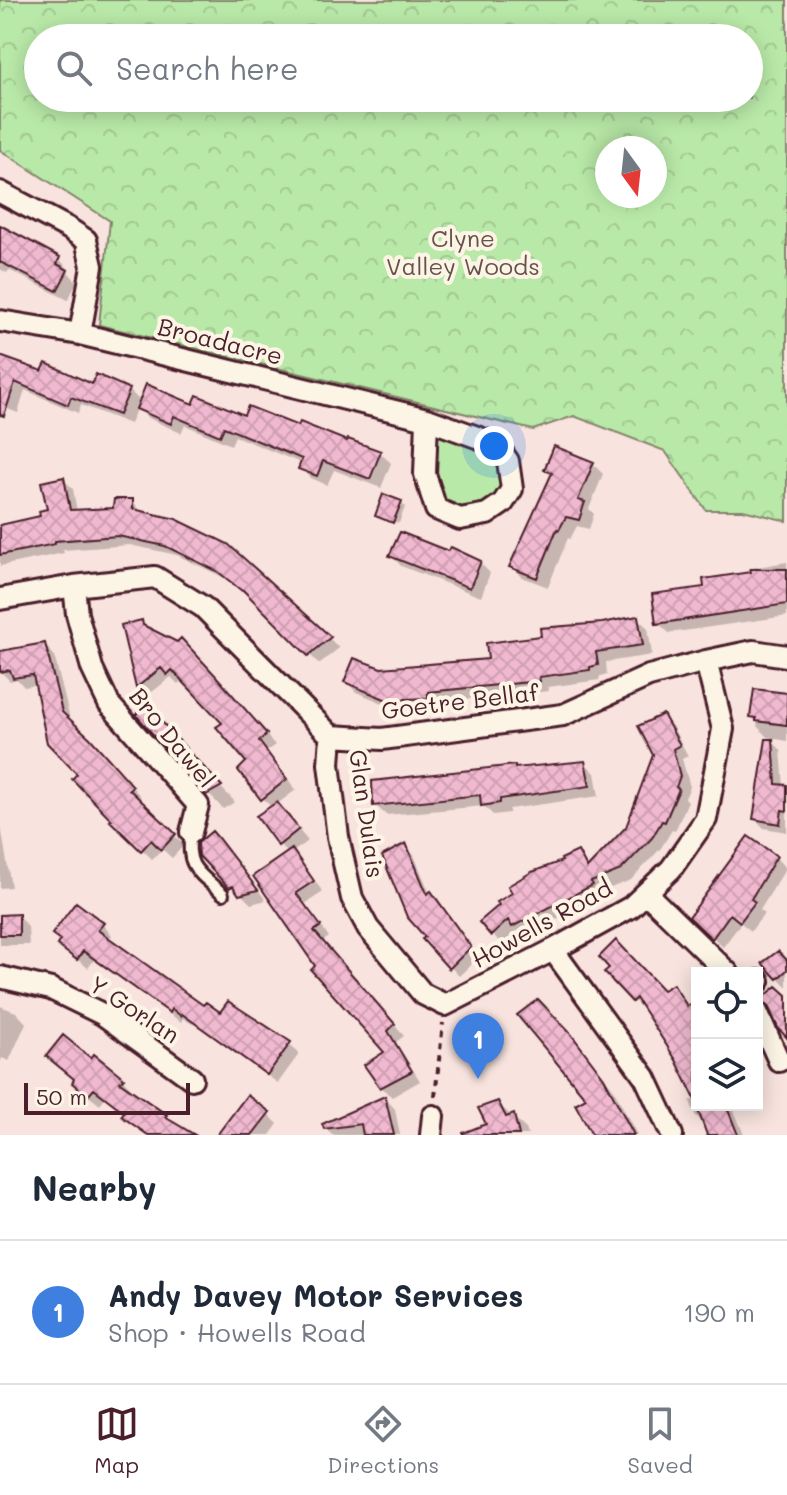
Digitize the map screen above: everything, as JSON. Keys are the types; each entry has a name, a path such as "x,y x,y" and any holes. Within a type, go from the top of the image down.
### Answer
{"street":[{"path":"0,192 86,240 92,266 80,334"},
{"name":"Broadacre","path":"0,321 80,334 427,419 496,444 508,461 512,489 503,503 487,514 460,519 436,509 425,474 427,419"},
{"path":"0,599 74,586 155,577 203,607 331,736"},
{"name":"Bro Dawel","path":"74,586 77,614 92,668 109,704 198,805 191,832"},
{"name":"Goetre Bellaf","path":"331,736 382,739 563,715 649,676 753,651 787,656"},
{"name":"Howells Road","path":"445,1005 631,907 671,869 706,819 723,729 706,661"},
{"name":"Glan Dulais","path":"331,736 329,764 338,837 352,898 368,928 423,994 445,1005"},
{"path":"646,893 722,967"},
{"path":"553,950 645,1077 672,1135"},
{"name":"Y Gorlan","path":"0,977 51,989 102,1014 192,1078"},
{"path":"763,1025 779,1061"}],"lane":[{"path":"191,832 191,864 223,894"}],"path":[{"path":"432,1125 445,1005"}],"green space":[{"name":"Clyne Valley Woods","path":"0,0 787,0 787,521 743,510 706,510 665,451 574,416 533,430 99,325 110,221 0,150"},
{"path":"427,419 496,444 512,489 487,514 436,509"}],"building":[{"path":"0,225 60,257 57,264 68,270 57,291 0,262"},
{"path":"0,356 42,371 46,363 92,384 96,374 130,389 119,415 71,397 68,405 15,382 4,416 0,415"},
{"path":"146,384 193,404 197,395 244,415 248,406 298,426 300,422 381,451 370,479 323,461 317,476 298,469 302,459 224,427 220,436 174,416 171,424 136,409"},
{"path":"554,446 594,462 578,500 585,502 579,520 566,517 557,529 537,578 509,567 552,473 544,470"},
{"path":"64,477 70,510 113,508 114,499 133,499 133,509 176,519 228,544 331,637 308,656 243,590 217,571 165,546 118,536 55,541 55,544 0,555 0,525 40,516 39,511 47,509 41,482"},
{"path":"383,494 402,501 393,523 375,516"},
{"path":"400,532 448,551 451,547 481,561 470,588 389,556"},
{"path":"750,569 787,569 787,604 656,624 652,594 704,587 703,579 751,572"},
{"path":"638,616 643,645 596,652 598,665 590,667 590,670 539,677 540,681 428,692 428,698 387,700 344,682 354,658 381,668 488,659 486,643 541,636 540,628 602,623"},
{"path":"142,620 143,625 177,642 181,638 267,734 259,741 287,779 261,800 238,770 246,762 216,727 222,723 172,670 167,675 161,668 136,688 121,625"},
{"path":"45,643 62,712 133,786 129,789 176,834 161,850 151,840 141,851 72,779 77,774 47,743 33,675 13,678 10,670 0,672 0,651"},
{"path":"754,689 787,693 787,725 756,721 756,718 750,717"},
{"path":"144,702 222,786 206,795 136,715"},
{"path":"663,714 680,745 673,749 680,776 676,787 679,789 665,822 662,821 652,838 621,870 591,882 593,885 512,927 508,920 491,936 479,922 499,905 497,902 512,893 508,886 578,851 587,868 626,827 653,755 638,726"},
{"path":"766,739 773,739 776,784 787,785 787,811 782,810 780,824 753,819"},
{"path":"585,761 590,786 500,799 500,803 481,806 480,795 373,806 372,781 515,765 515,768"},
{"path":"277,802 299,829 278,846 256,816"},
{"path":"212,831 258,890 239,895 199,856 198,843"},
{"path":"748,836 777,856 751,899 755,902 740,922 730,914 712,939 689,917"},
{"path":"406,843 427,894 431,891 471,947 449,969 407,917 382,856"},
{"path":"292,849 314,881 296,893 321,926 314,931 395,1024 388,1031 412,1071 380,1088 364,1065 384,1052 311,970 315,966 253,876"},
{"path":"76,902 104,923 98,930 203,1005 206,1002 220,1012 228,1001 291,1042 267,1075 182,1014 172,1009 170,1013 83,951 77,960 57,945 60,940 52,934"},
{"path":"19,914 19,935 0,935 0,915"},
{"path":"616,940 663,990 673,984 687,1006 691,1004 691,1091 676,1060 636,998 632,1002 604,972 609,968 599,957"},
{"path":"778,951 787,960 787,970 777,979 762,963"},
{"path":"777,986 787,995 787,1038 778,1028 763,998"},
{"path":"538,999 571,1034 604,1078 634,1135 592,1135 575,1104 586,1098 517,1015"},
{"path":"63,1035 91,1058 94,1054 124,1078 120,1082 167,1115 165,1117 195,1135 148,1135 121,1116 124,1112 94,1089 88,1096 72,1083 74,1079 46,1056"},
{"path":"247,1095 270,1112 252,1135 217,1135"},
{"path":"385,1096 394,1135 363,1135 361,1124 324,1129 322,1124"},
{"path":"498,1101 506,1117 514,1114 519,1135 463,1135 486,1124 478,1108"},
{"path":"698,1111 728,1111 738,1135 707,1135"}],"place":[{"name":"Andy Davey Motor Services","path":"478,1079"}]}
